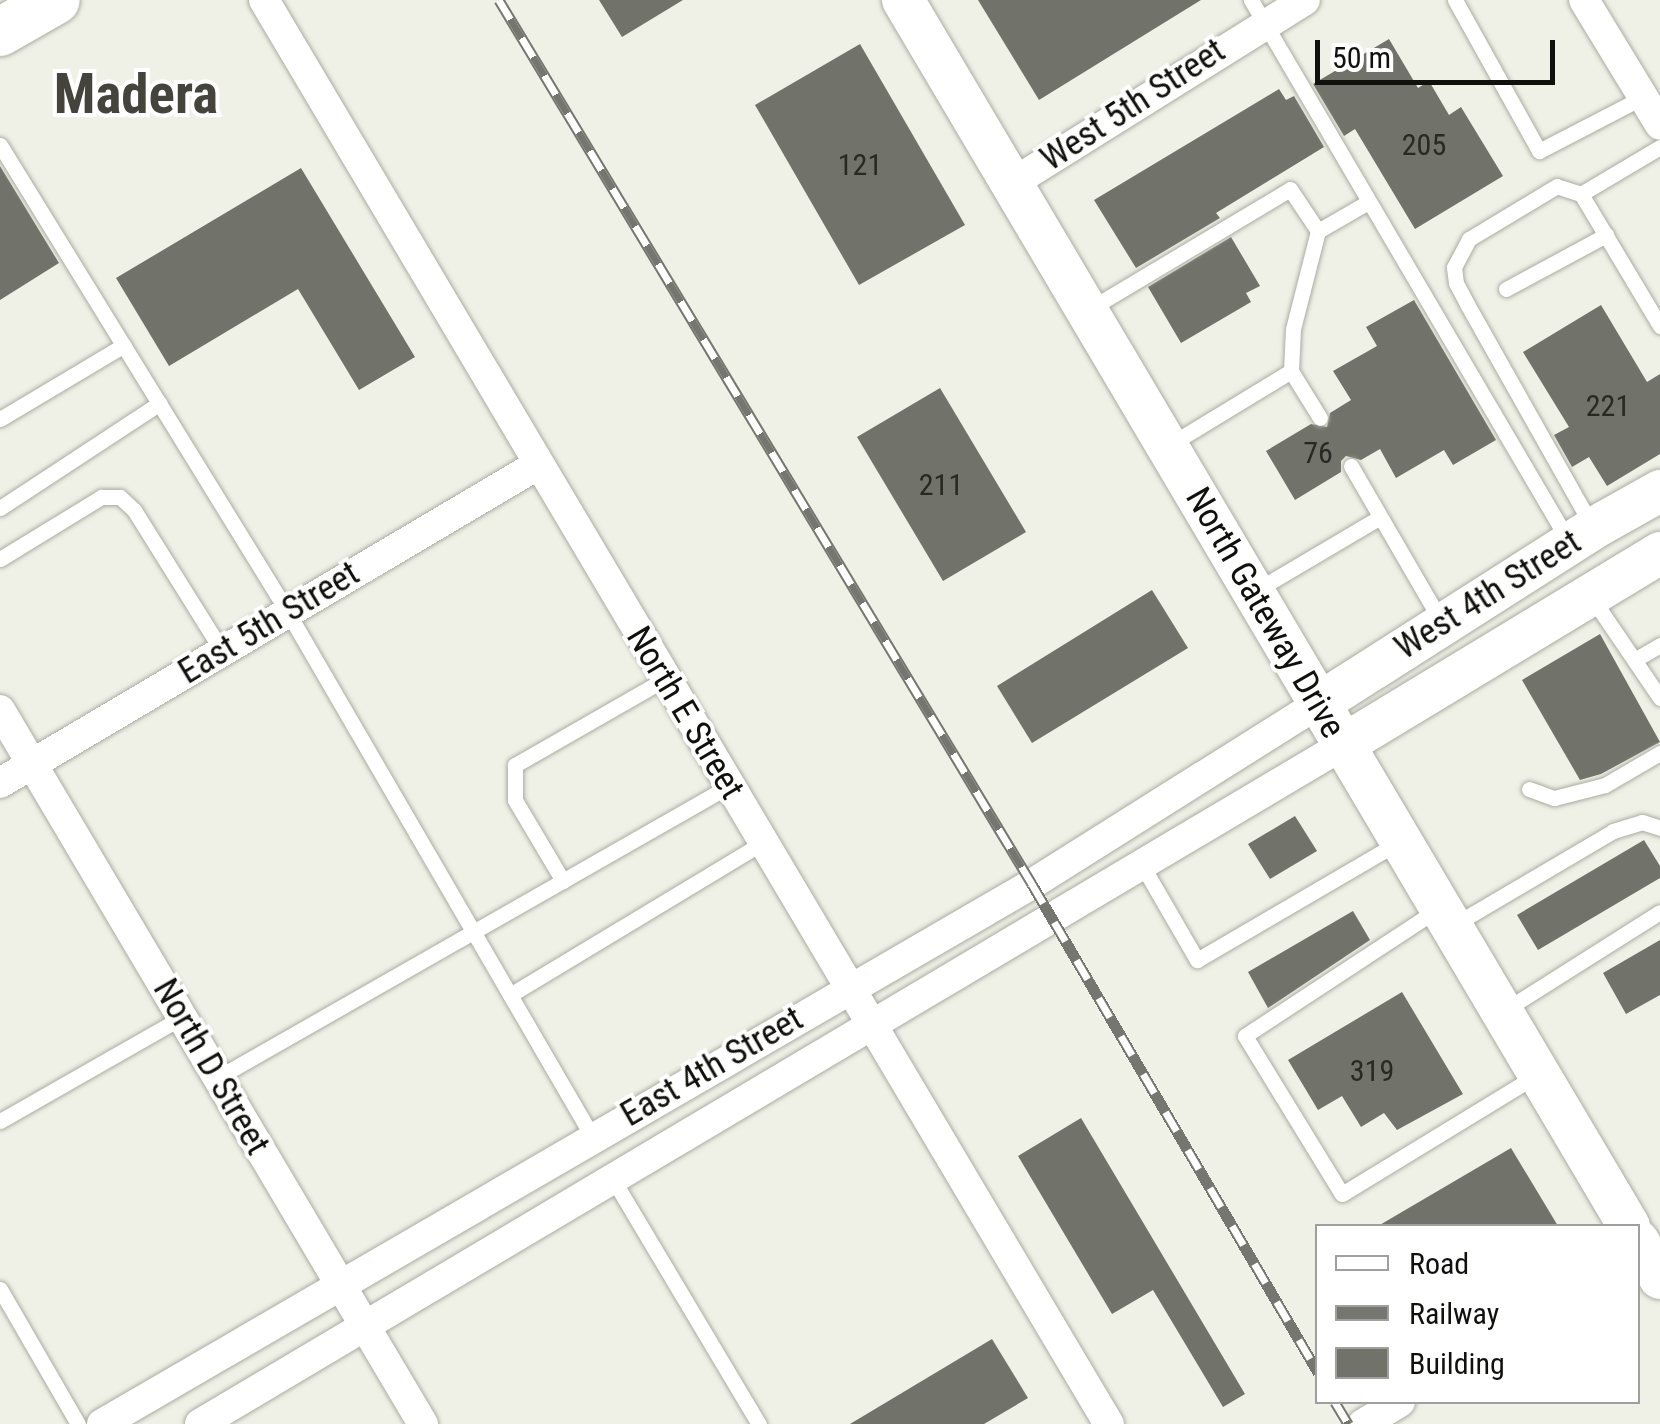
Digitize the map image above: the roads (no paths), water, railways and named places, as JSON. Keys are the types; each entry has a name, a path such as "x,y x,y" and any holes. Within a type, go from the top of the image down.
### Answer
{"main road":[{"path":"0,32 56,0"},
{"name":"North Gateway Drive","path":"903,0 1629,1224"},
{"name":"West 4th Street","path":"1318,704 1581,536 1660,492"},
{"name":"West 4th Street","path":"1342,745 1660,552"}],"street":[{"name":"North E Street","path":"264,0 1109,1424"},
{"name":"West 5th Street","path":"1014,182 1258,11 1305,0"},
{"path":"1584,0 1656,120"},
{"name":"East 5th Street","path":"0,783 539,464"},
{"name":"East 4th Street","path":"102,1424 592,1136 1032,884 1318,704"},
{"name":"North D Street","path":"0,710 423,1424"},
{"name":"East 4th Street","path":"200,1424 614,1182 1342,745"},
{"path":"1363,1424 1397,1404"}],"lane":[{"path":"1455,0 1540,151 1656,120"},
{"path":"1258,11 1368,202 1581,536"},
{"path":"1581,194 1656,120"},
{"path":"0,145 287,612 592,1136"},
{"path":"1581,536 1456,283 1454,266 1469,239 1557,186 1581,194 1660,326"},
{"path":"1088,310 1290,190 1318,231"},
{"path":"1320,418 1291,371 1293,329 1318,231 1368,202"},
{"path":"1506,289 1606,235"},
{"path":"0,418 124,345"},
{"path":"1168,446 1291,371"},
{"path":"0,508 160,403"},
{"path":"1351,466 1442,624"},
{"path":"0,559 101,498 120,497 134,510 222,651"},
{"path":"1253,592 1380,517"},
{"path":"1590,594 1660,698"},
{"path":"1636,660 1660,645"},
{"path":"562,881 516,800 515,765 665,679"},
{"path":"1529,789 1554,798 1605,784 1660,752"},
{"path":"217,1078 729,786"},
{"path":"1538,1074 1342,1194 1245,1036 1445,918 1614,830 1642,822 1660,828"},
{"path":"510,995 762,842"},
{"path":"1142,864 1197,960 1400,842"},
{"path":"1501,1012 1660,912"},
{"path":"0,1121 182,1018"},
{"path":"614,1182 758,1424"},
{"path":"0,1289 78,1424"}],"railway":[{"path":"499,0 1032,884 1315,1367"},
{"path":"1336,1404 1348,1424"}],"district":[{"name":"Madera","path":"136,95"}]}
